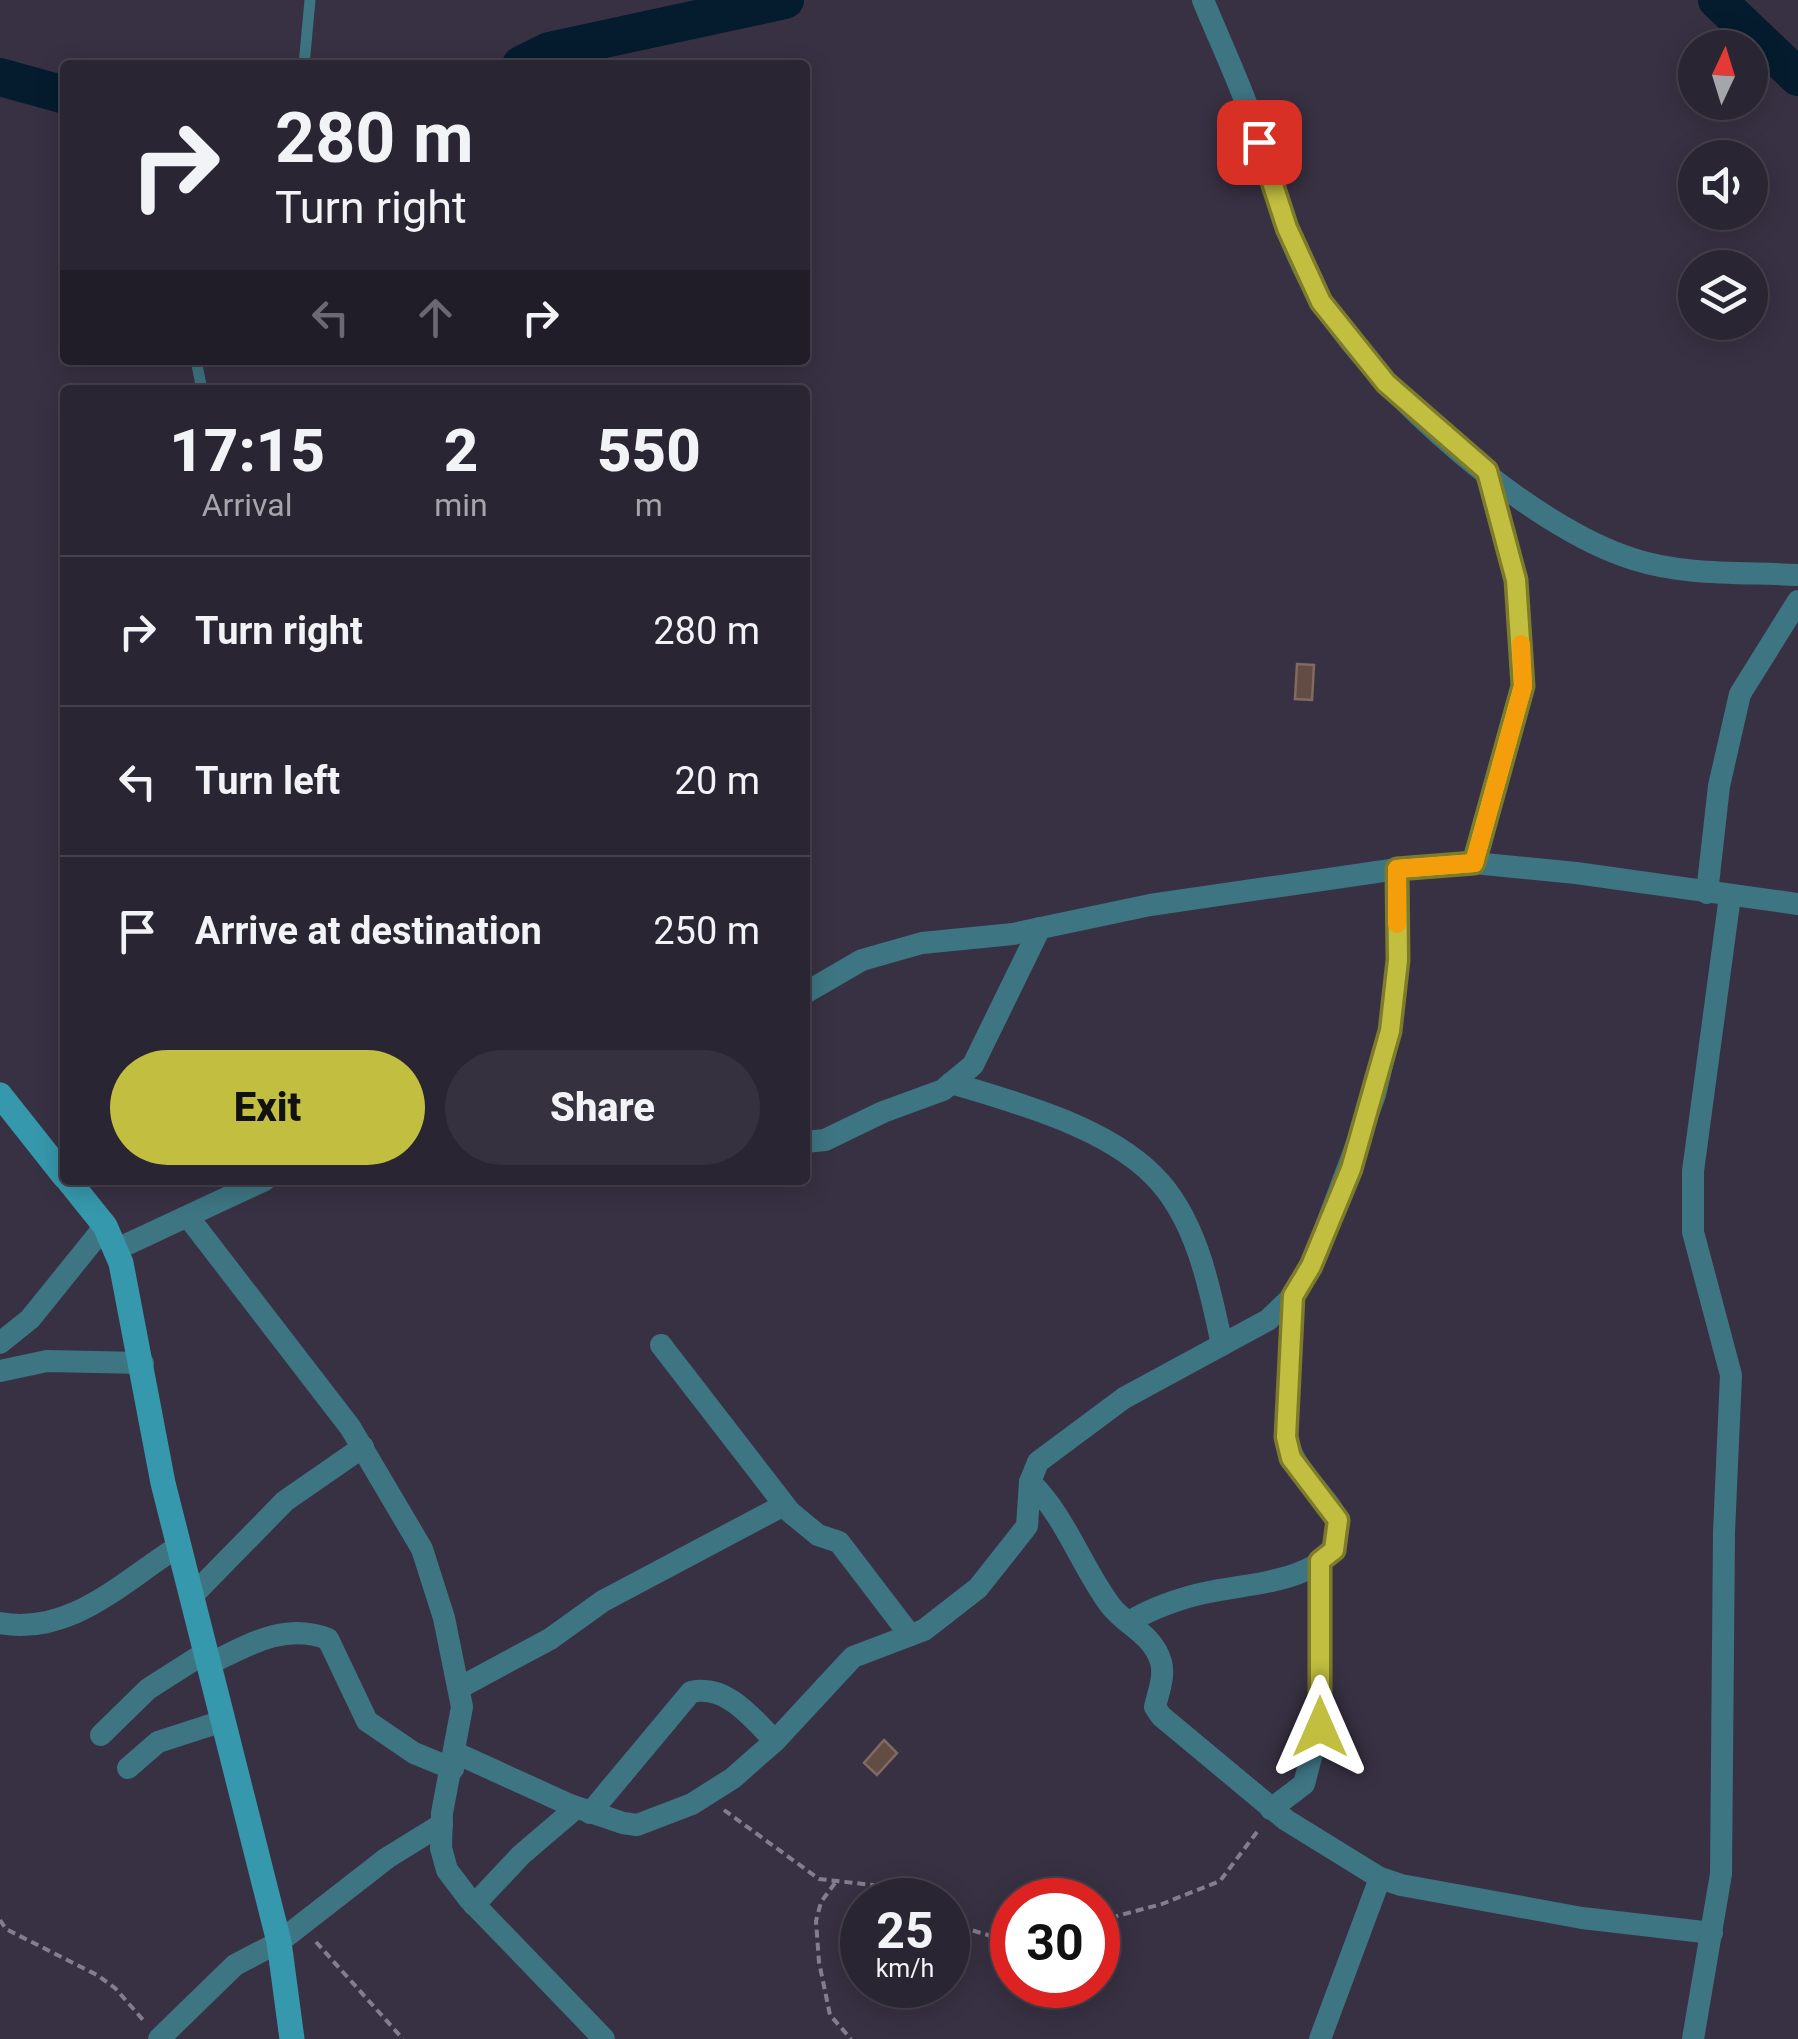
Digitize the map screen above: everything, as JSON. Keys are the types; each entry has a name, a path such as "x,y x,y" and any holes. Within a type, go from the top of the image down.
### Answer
{"street":[{"path":"1203,0 1250,113 1287,228 1321,302 1386,383 1487,471 1580,537 1634,560 1698,571 1798,575"},
{"path":"1474,863 1523,686 1516,580 1487,471"},
{"path":"1695,2036 1721,1874 1724,1532 1731,1375 1694,1232 1693,1171 1719,894 1718,786 1740,694 1798,600"},
{"path":"810,991 862,960 922,943 1040,928 1150,905 1397,869 1474,863 1576,872 1798,904"},
{"path":"102,1735 148,1689 208,1658 281,1633 307,1630 328,1639 367,1721 414,1752 454,1761 583,1810 637,1824 702,1798 733,1778 774,1741 852,1657 947,1616 978,1588 1027,1526 1030,1482 1038,1462 1109,1408 1268,1320 1293,1296 1311,1266 1351,1169 1390,1031 1398,960 1397,869"},
{"path":"810,1142 825,1140 951,1084 972,1065 990,1038 1040,928"},
{"path":"951,1084 1028,1105 1134,1158 1155,1176 1198,1252 1222,1344"},
{"path":"0,1095 60,1170"},
{"path":"71,1185 111,1238 143,1364 163,1482 279,1942 292,2039"},
{"path":"0,1343 30,1320 111,1238 189,1218 255,1185"},
{"path":"189,1218 300,1358 362,1447 422,1550 444,1618 462,1707 442,1824 447,1870 474,1905 604,2039"},
{"path":"1129,1622 1193,1596 1292,1574 1334,1550 1338,1520 1291,1458 1286,1437 1293,1296"},
{"path":"661,1345 784,1506 803,1526 839,1542 910,1635"},
{"path":"0,1371 47,1360 143,1364"},
{"path":"192,1596 285,1501 362,1447"},
{"path":"1030,1482 1062,1524 1109,1604 1143,1632 1161,1660 1156,1708 1161,1716 1272,1810 1380,1878 1582,1918 1712,1933"},
{"path":"459,1688 550,1638 603,1601 784,1506"},
{"path":"0,1622 28,1626 69,1617 179,1546"},
{"path":"1272,1810 1304,1784 1320,1727 1320,1561"},
{"path":"474,1905 520,1855 583,1810 691,1692 706,1688 723,1694 774,1741"},
{"path":"128,1768 158,1742 223,1722"},
{"path":"153,2032 235,1965 279,1942 300,1923 442,1824"},
{"path":"1320,2039 1380,1878"}],"lane":[{"path":"304,60 310,0"}],"path":[{"path":"702,1798 819,1879 840,1882"},
{"path":"1120,1915 1201,1891 1220,1880 1272,1810"},
{"path":"836,1882 821,1902 816,1921 819,1962 830,2015 851,2039"},
{"path":"0,1920 6,1929 115,1988 153,2032"},
{"path":"300,1923 403,2039"}],"building":[{"path":"1297,664 1314,665 1312,700 1295,699"},
{"path":"884,1740 897,1753 877,1775 864,1763"}],"waterway":[{"path":"531,60 549,51 785,0"},
{"path":"1717,0 1798,77"},
{"path":"0,77 60,94"}],"slow traffic":[{"path":"1397,924 1397,869 1474,863 1484,814 1523,686 1521,644"}],"route":[{"path":"1259,142 1287,228 1321,302 1386,383 1487,471 1516,580 1523,686 1484,814 1474,863 1397,869 1398,960 1390,1031 1351,1169 1311,1266 1293,1296 1294,1341 1286,1437 1291,1458 1338,1520 1334,1550 1320,1561 1320,1727"}]}
